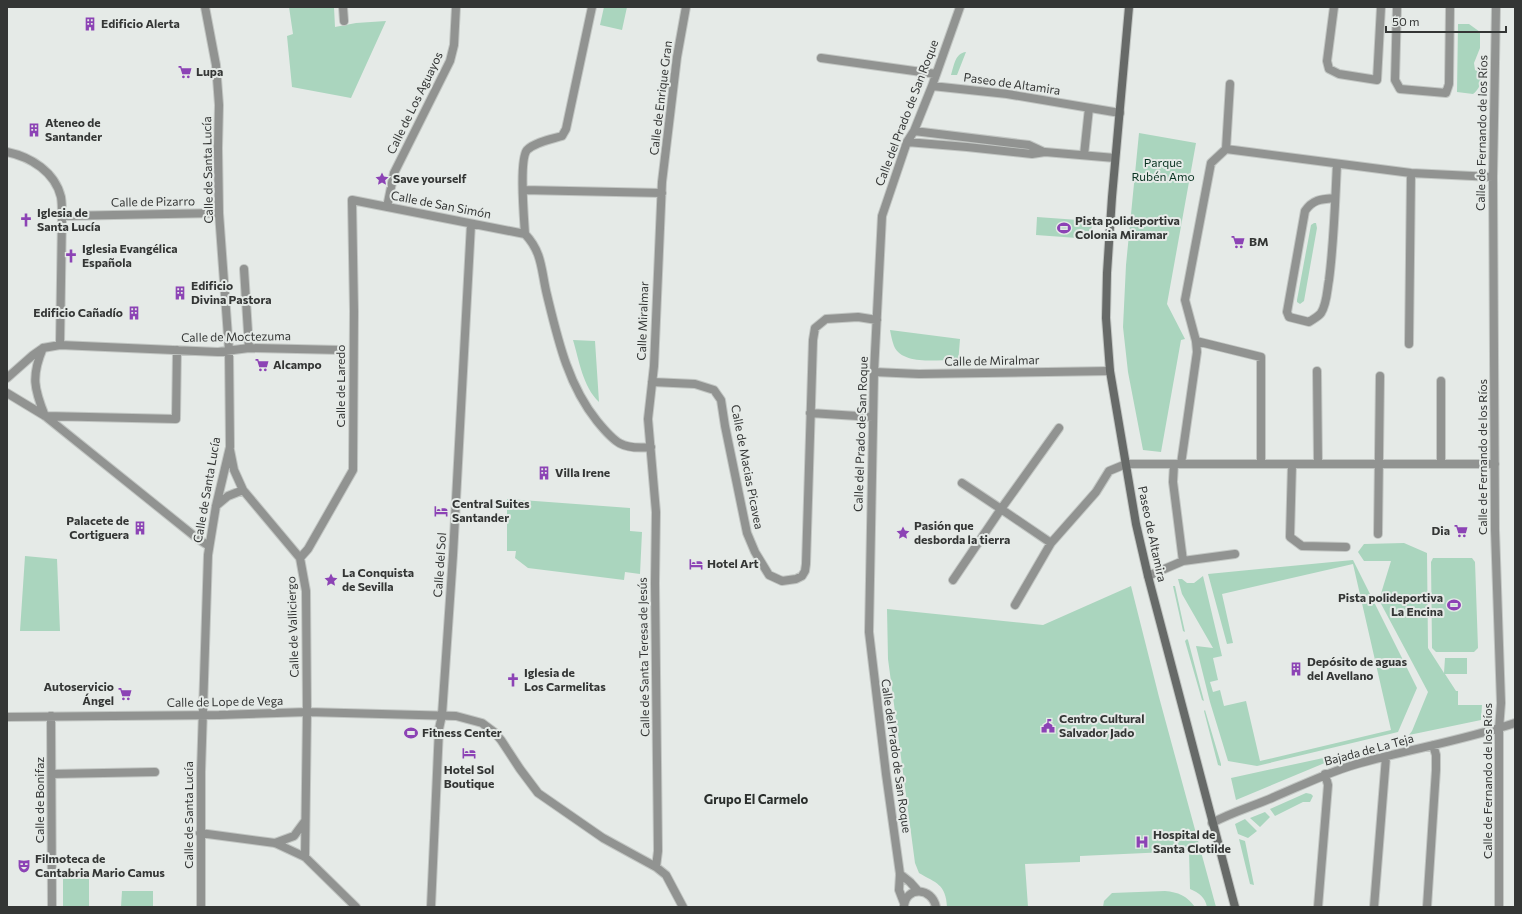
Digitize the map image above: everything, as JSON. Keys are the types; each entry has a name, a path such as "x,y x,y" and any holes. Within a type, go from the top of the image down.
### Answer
{"main road":[{"name":"Paseo de Altamira","path":"1129,7 1115,158 1106,280 1106,318 1110,371 1136,524 1148,576 1235,907"}],"street":[{"name":"Calle de Santa Lucía","path":"201,907 200,833 209,546 216,506 230,447 229,350 219,213 218,148 220,105 216,65 205,7"},
{"path":"343,7 344,21"},
{"name":"Calle de Los Aguayos","path":"387,207 394,173 450,61 454,45 456,7"},
{"path":"592,7 566,129 562,136 532,146 524,156 524,234 533,242 537,251 546,294 572,382 586,407 612,439 625,446 635,448 651,447 648,419 652,382"},
{"name":"Calle de Enrique Gran","path":"658,261 662,192 677,57 686,7"},
{"name":"Calle del Prado de San Roque","path":"904,905 899,890 900,874 869,632 874,372 882,216 907,142 914,130 932,86 960,7"},
{"path":"1334,7 1327,61 1329,69 1339,74 1377,80 1381,7"},
{"path":"1397,7 1395,80 1397,85 1400,89 1446,93 1449,84 1450,7"},
{"name":"Calle de Fernando de los Ríos","path":"1496,7 1493,177 1495,530 1500,703 1500,907"},
{"path":"821,58 936,74"},
{"path":"1183,562 1173,482 1178,464 1197,352 1196,341 1185,300 1211,163 1226,149 1230,84"},
{"name":"Paseo de Altamira","path":"932,86 1007,94 1120,114"},
{"path":"1084,155 1089,108"},
{"path":"914,130 1030,145 1045,152"},
{"path":"907,142 1032,154 1045,152 1115,158"},
{"path":"1226,149 1411,173 1493,177"},
{"path":"7,152 27,157 34,161 54,182 61,198 60,345"},
{"path":"1335,198 1321,199 1310,203 1305,211 1286,312 1289,317 1309,322 1322,312 1326,298 1331,262 1335,198 1337,164"},
{"path":"1409,344 1411,173"},
{"path":"523,190 662,192"},
{"name":"Calle de San Simón","path":"352,200 524,234"},
{"name":"Calle de Laredo","path":"300,558 312,543 353,470 354,311 352,200"},
{"name":"Calle de Pizarro","path":"62,216 219,213"},
{"name":"Calle del Sol","path":"431,907 439,729 442,715 453,554 471,224"},
{"name":"Calle Miralmar","path":"652,382 658,261"},
{"path":"244,269 249,348"},
{"name":"Calle de Macias Picavea","path":"652,382 695,384 714,390 722,400 748,533 755,552 769,575 782,581 796,579 802,576 805,571 813,340 815,328 822,321 832,318 858,317 877,320"},
{"path":"1196,341 1261,357 1261,464"},
{"name":"Calle de Moctezuma","path":"44,348 60,345 218,352 249,348 340,350"},
{"path":"7,378 33,354 44,348"},
{"path":"44,348 36,364 35,377 36,396 45,416"},
{"path":"45,416 176,419 177,350"},
{"name":"Calle de Miralmar","path":"874,372 919,374 1110,371"},
{"path":"1317,371 1318,464"},
{"path":"1378,534 1380,376"},
{"path":"1441,381 1441,464"},
{"path":"7,393 45,416 198,539 209,546"},
{"path":"810,413 874,417"},
{"path":"953,580 1001,509 1059,428"},
{"path":"230,447 234,470 242,490 300,558"},
{"name":"Calle de Santa Teresa de Jesús","path":"651,447 656,512 655,583 658,851 656,867"},
{"path":"1015,604 1051,543 1096,492 1109,471 1126,464 1495,464"},
{"path":"1292,464 1290,537 1302,546 1346,547"},
{"path":"962,483 1051,543"},
{"path":"216,506 228,496 242,490"},
{"path":"1148,576 1183,562 1235,554"},
{"name":"Calle de Valliciergo","path":"300,558 306,591 307,712 305,857"},
{"name":"Calle de Lope de Vega","path":"7,717 203,715 307,712 442,715 456,716 482,723 501,740 538,793 603,838 656,867 666,875 683,907"},
{"name":"Calle de Bonifaz","path":"51,716 52,907"},
{"name":"Bajada de La Teja","path":"1212,823 1228,815 1273,798 1325,774 1368,761 1486,733 1515,723"},
{"path":"1427,907 1436,770 1436,755 1433,745"},
{"path":"1374,907 1386,757"},
{"path":"52,774 155,772"},
{"path":"1318,907 1328,785 1325,774"},
{"path":"275,843 294,836 306,821"},
{"path":"200,833 275,843 305,857 356,907"},
{"path":"900,874 918,891"},
{"path":"904,905 909,895 918,891 923,891 932,897 936,907"}],"green space":[{"path":"289,7 334,7 335,27 356,23 386,21 351,98 292,87 287,36 293,34"},
{"path":"604,7 627,7 622,30 600,25"},
{"path":"1458,24 1469,24 1480,32 1480,48 1474,63 1475,70 1480,75 1481,82 1473,94 1457,92"},
{"path":"966,52 957,75 951,75 957,57"},
{"name":"Parque Rubén Amo","path":"1139,133 1196,143 1167,304 1185,339 1181,340 1161,452 1143,450 1128,372 1123,327 1126,265"},
{"name":"Pista polideportiva Colonia Miramar","path":"1037,217 1092,221 1091,239 1036,235"},
{"path":"1316,223 1317,228 1304,301 1300,304 1297,300 1311,225"},
{"path":"890,330 960,339 958,364 953,360 929,361 912,359 904,356 898,352 894,346"},
{"path":"573,340 595,341 599,402 585,381"},
{"path":"507,499 630,508 630,531 642,532 640,574 625,572 624,580 528,568 515,558 516,551 507,551"},
{"path":"1404,543 1427,553 1428,648 1444,673 1445,658 1467,658 1467,674 1445,674 1456,691 1458,691 1458,705 1482,705 1481,720 1409,735 1428,692 1379,600 1391,561 1364,561 1358,552 1364,544"},
{"path":"25,556 57,559 60,631 20,631"},
{"name":"Pista polideportiva La Encina","path":"1433,558 1472,558 1475,562 1478,648 1474,652 1436,652 1432,648 1431,562"},
{"path":"1353,560 1417,688 1398,732 1257,766 1228,761 1210,702 1196,646 1213,648 1182,594 1178,579 1182,579 1187,583 1194,583 1203,576 1222,656 1213,658 1218,680 1210,682 1213,692 1220,690 1224,706 1246,701 1260,761 1391,730 1353,564 1222,594 1233,643 1227,644 1208,574"},
{"path":"1131,586 1159,697 1216,907 1207,907 1201,896 1190,889 1189,851 1080,856 1080,862 1025,864 1028,907 947,907 945,893 939,885 919,873 915,863 888,659 887,609 1043,625"},
{"path":"1173,586 1175,586 1185,632 1183,631"},
{"path":"1187,639 1204,701 1202,700 1185,641"},
{"path":"1205,710 1221,766 1218,765 1204,711"},
{"path":"1351,752 1236,800 1231,778"},
{"path":"1306,793 1313,796 1310,802 1303,802 1275,816 1270,809"},
{"path":"1265,812 1270,817 1260,827 1250,818"},
{"path":"1245,819 1257,831 1248,838 1238,834 1235,824"},
{"path":"1239,839 1245,841 1254,885 1250,884"},
{"path":"63,876 89,876 89,907 63,907"},
{"path":"122,891 153,891 153,907 121,907"},
{"path":"1165,891 1182,895 1195,907 1103,907 1104,901 1112,893"}],"place":[{"name":"Edificio Alerta","path":"90,24"},
{"name":"Lupa","path":"185,72"},
{"name":"Ateneo de Santander","path":"34,130"},
{"name":"Save yourself","path":"382,179"},
{"name":"Iglesia de Santa Lucía","path":"26,220"},
{"name":"Pista polideportiva Colonia Miramar","path":"1064,228"},
{"name":"BM","path":"1238,242"},
{"name":"Iglesia Evangélica Española","path":"71,256"},
{"name":"Edificio Divina Pastora","path":"180,293"},
{"name":"Edificio Cañadío","path":"134,313"},
{"name":"Alcampo","path":"262,365"},
{"name":"Villa Irene","path":"544,473"},
{"name":"Central Suites Santander","path":"441,511"},
{"name":"Palacete de Cortiguera","path":"140,528"},
{"name":"Dia","path":"1461,531"},
{"name":"Pasión que desborda la tierra","path":"903,533"},
{"name":"Hotel Art","path":"696,564"},
{"name":"La Conquista de Sevilla","path":"331,580"},
{"name":"Pista polideportiva La Encina","path":"1454,605"},
{"name":"Depósito de aguas del Avellano","path":"1296,669"},
{"name":"Iglesia de Los Carmelitas","path":"513,680"},
{"name":"Autoservicio Ángel","path":"125,694"},
{"name":"Centro Cultural Salvador Jado","path":"1048,726"},
{"name":"Fitness Center","path":"411,733"},
{"name":"Hotel Sol Boutique","path":"469,753"},
{"name":"Hospital de Santa Clotilde","path":"1142,842"},
{"name":"Filmoteca de Cantabria Mario Camus","path":"24,866"}],"district":[{"name":"Grupo El Carmelo","path":"756,799"}]}
